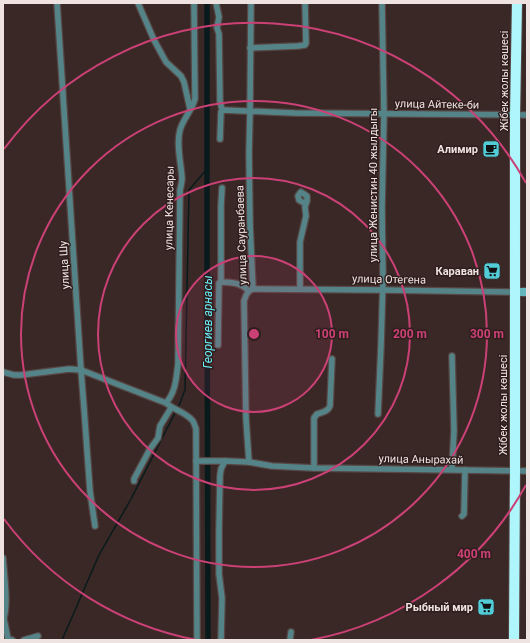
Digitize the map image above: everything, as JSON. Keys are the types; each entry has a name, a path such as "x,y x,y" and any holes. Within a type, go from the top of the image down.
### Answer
{"highway":[{"name":"Жібек жолы көшесі","path":"514,640 516,3"}],"main road":[{"name":"улица Отегена","path":"516,292 527,292"}],"street":[{"name":"улица Шу","path":"57,3 80,370 90,491 95,526"},
{"path":"138,3 154,40 166,62 181,76 184,82 190,109"},
{"name":"улица Кенесары","path":"166,403 174,390 178,364 180,190 182,179 179,142 180,130 190,109 193,106 195,99 194,3"},
{"path":"216,3 219,17 217,28 219,34 220,101 222,110 220,139"},
{"name":"улица Сауранбаева","path":"249,462 246,419 244,301 246,294 251,290 249,153 251,3"},
{"path":"250,48 305,45 305,3"},
{"name":"улица Женистин 40 жылдыгы","path":"378,414 382,346 384,114 382,3"},
{"name":"улица Айтеке-би","path":"222,110 302,113 527,115"},
{"path":"218,344 219,283 221,282 222,188"},
{"path":"300,289 300,242 306,216 306,203"},
{"path":"221,282 240,284 251,290"},
{"name":"улица Отегена","path":"251,290 300,289 516,292"},
{"path":"452,356 454,431 452,470"},
{"path":"314,468 314,418 317,414 328,409 330,406 332,359"},
{"path":"3,372 21,375 69,369 80,370 120,384 166,403 171,408 193,421 196,429 198,640"},
{"path":"134,481 158,438 160,426 171,408"},
{"name":"улица Анырахай","path":"196,461 249,462 272,466 314,468 527,471"},
{"path":"221,640 222,598 219,574 219,530 220,476 223,461"},
{"path":"462,516 464,514 465,470"},
{"path":"3,558 6,594 6,610 4,620 8,639 12,640"},
{"path":"290,640 291,632"},
{"path":"24,640 38,636"}],"waterway":[{"name":"Георгиев арнасы","path":"207,3 208,640"},
{"path":"178,408 185,390 189,190 207,169"},
{"path":"62,640 99,555 131,499 176,411"}],"place":[{"name":"Алимир","path":"491,149"},
{"name":"Караван","path":"492,271"},
{"name":"Рыбный мир","path":"486,607"}]}
